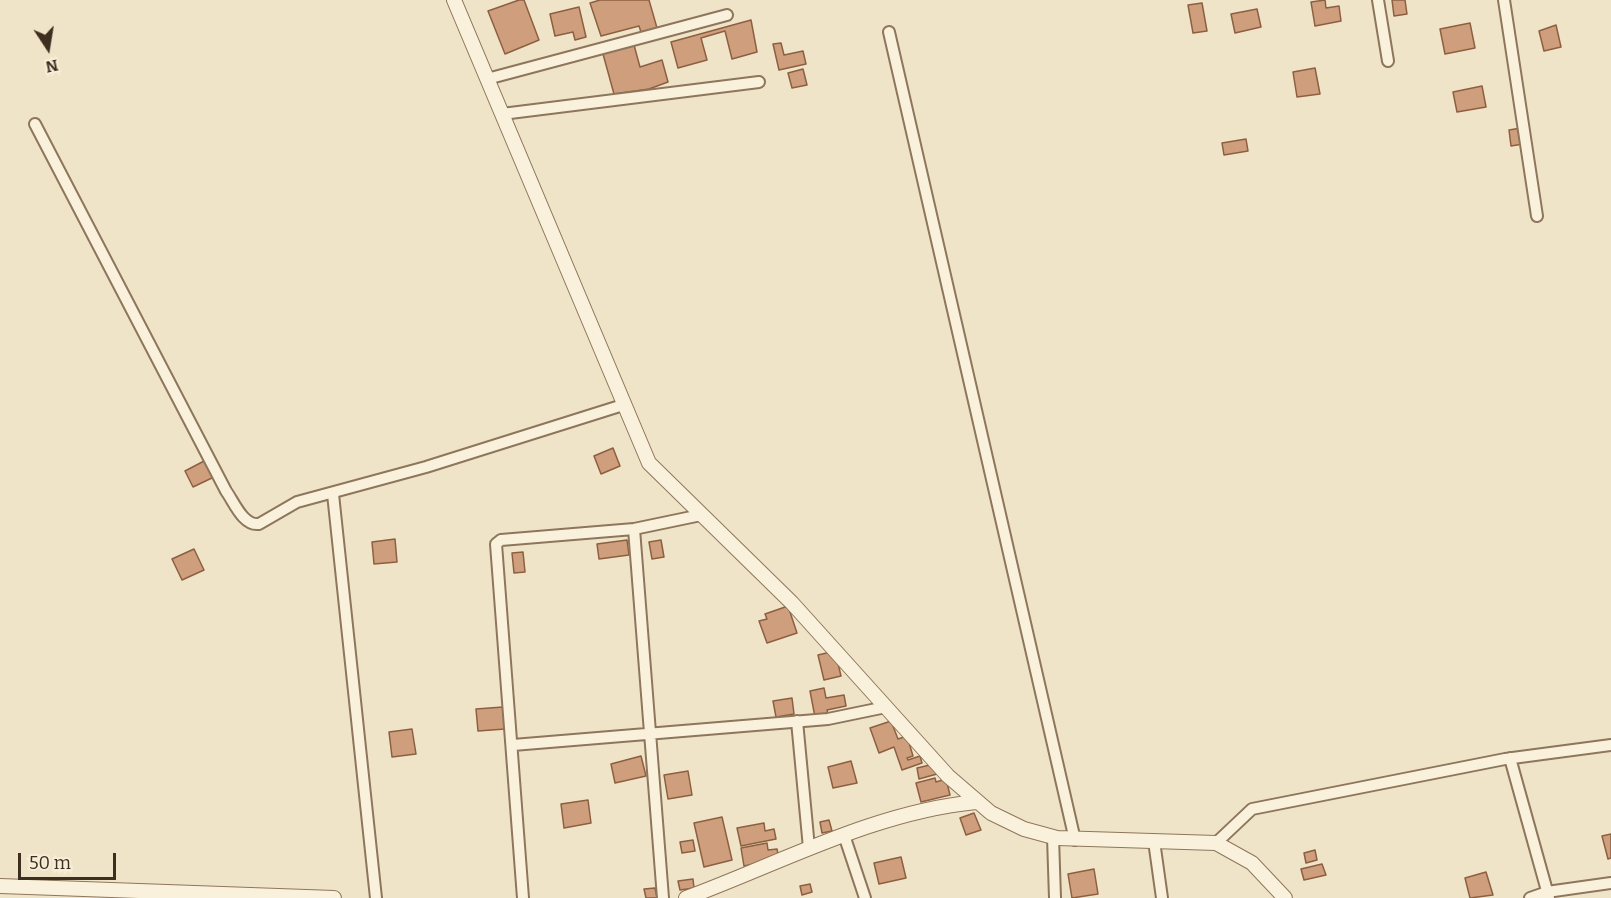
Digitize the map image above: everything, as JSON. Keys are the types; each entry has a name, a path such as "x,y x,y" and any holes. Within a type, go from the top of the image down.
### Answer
{"street":[{"path":"454,0 623,405 650,463 792,603 948,776 976,802 1008,822 1053,837 1075,840 1216,843 1252,863 1285,898"},
{"path":"1378,0 1388,61"},
{"path":"1504,0 1537,216"},
{"path":"487,79 727,15"},
{"path":"889,33 1075,840"},
{"path":"502,114 759,82"},
{"path":"35,124 226,491 246,521 252,525 259,524 297,502 333,494 623,405"},
{"path":"333,494 376,898"},
{"path":"523,898 496,544 501,540 634,529 701,515"},
{"path":"634,529 663,898"},
{"path":"513,745 842,717 886,707"},
{"path":"798,721 809,848"},
{"path":"1216,843 1252,809 1510,758 1611,745"},
{"path":"1510,758 1548,895"},
{"path":"686,898 844,835 922,810 976,802"},
{"path":"844,835 865,898"},
{"path":"1053,837 1055,898"},
{"path":"1154,841 1162,898"},
{"path":"1530,898 1611,883"},
{"path":"0,886 334,898"}],"building":[{"path":"524,0 539,40 505,54 488,11"},
{"path":"600,0 649,0 657,28 641,32 639,26 601,36 590,3"},
{"path":"1325,0 1326,8 1339,6 1341,21 1315,26 1311,2"},
{"path":"1392,0 1405,0 1407,14 1394,16"},
{"path":"1202,3 1207,31 1193,33 1188,5"},
{"path":"579,7 586,37 575,40 573,32 555,36 550,14"},
{"path":"1257,9 1261,27 1235,33 1231,14"},
{"path":"751,20 757,52 732,59 725,31 701,38 707,60 678,68 671,42"},
{"path":"1470,23 1475,48 1445,54 1440,29"},
{"path":"1556,25 1561,47 1544,51 1539,31"},
{"path":"781,43 784,55 803,51 806,64 779,70 773,44"},
{"path":"634,45 640,67 662,60 668,82 649,89 614,94 603,54"},
{"path":"1315,68 1320,94 1297,97 1293,72"},
{"path":"803,69 807,85 792,88 788,73"},
{"path":"1482,86 1486,107 1457,112 1453,92"},
{"path":"1521,128 1523,144 1511,146 1509,130"},
{"path":"1246,139 1248,151 1224,155 1222,143"},
{"path":"613,448 620,466 601,474 594,456"},
{"path":"206,460 214,477 193,487 185,471"},
{"path":"395,539 397,562 374,564 372,542"},
{"path":"627,540 629,555 599,559 597,544"},
{"path":"661,540 664,557 652,559 649,542"},
{"path":"194,549 204,570 182,580 172,559"},
{"path":"523,552 525,572 514,573 512,553"},
{"path":"788,606 797,633 767,643 759,621 767,619 765,614"},
{"path":"835,651 841,676 824,680 818,655"},
{"path":"824,688 826,698 844,695 846,706 827,710 828,714 815,717 810,691"},
{"path":"792,698 794,714 776,717 773,701"},
{"path":"503,707 505,729 478,731 476,709"},
{"path":"891,721 898,739 907,736 913,756 907,758 908,760 920,756 922,763 902,770 894,747 879,753 870,728"},
{"path":"412,729 416,754 392,757 389,732"},
{"path":"641,756 646,776 615,783 611,764"},
{"path":"851,761 857,783 833,788 828,767"},
{"path":"934,764 937,774 919,779 917,768"},
{"path":"688,771 692,795 668,799 664,775"},
{"path":"935,778 936,782 946,779 950,795 921,802 916,783"},
{"path":"588,800 591,823 564,828 561,804"},
{"path":"974,813 981,830 966,835 960,818"},
{"path":"722,817 732,860 704,867 694,823"},
{"path":"829,820 832,831 822,833 820,822"},
{"path":"764,823 765,831 774,829 776,839 741,846 737,828"},
{"path":"1611,834 1611,858 1608,859 1602,836"},
{"path":"693,840 695,851 682,853 680,842"},
{"path":"767,843 768,850 777,849 779,859 744,866 741,848"},
{"path":"1315,850 1317,860 1306,863 1304,853"},
{"path":"901,857 906,878 879,884 874,863"},
{"path":"1322,864 1326,875 1304,880 1301,869"},
{"path":"1094,869 1098,894 1072,898 1068,874"},
{"path":"1486,872 1493,895 1470,898 1465,878"},
{"path":"693,879 694,888 680,890 678,881"},
{"path":"810,884 812,892 802,895 800,886"},
{"path":"655,888 657,898 646,898 644,889"}]}
